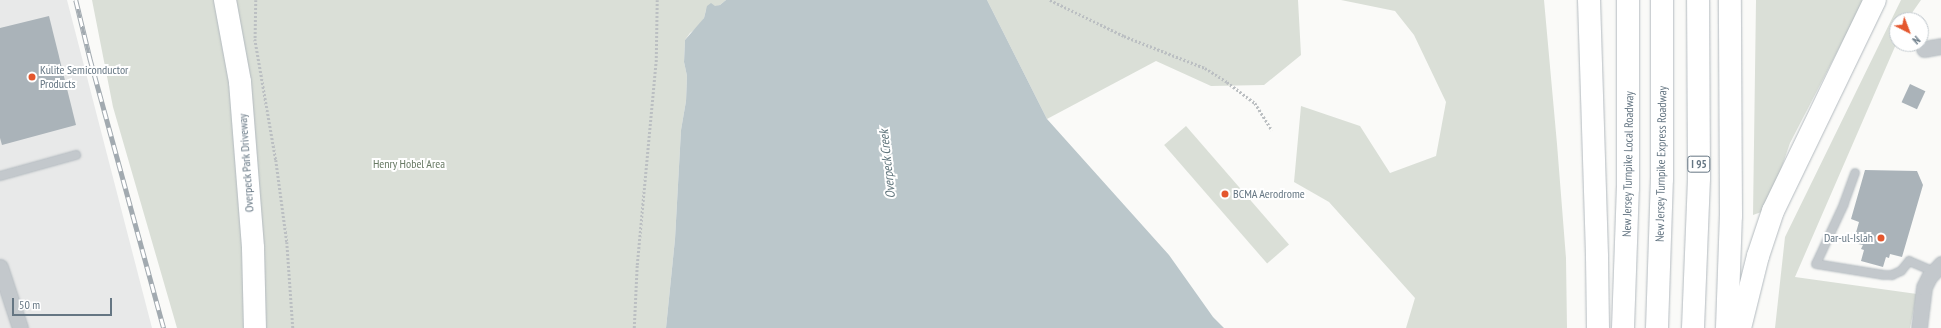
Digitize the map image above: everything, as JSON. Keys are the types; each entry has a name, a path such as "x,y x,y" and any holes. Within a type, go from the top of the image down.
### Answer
{"main road":[{"name":"Overpeck Park Driveway","path":"225,0 240,82 252,248 255,328"},
{"path":"1589,0 1597,234 1598,328"},
{"name":"New Jersey Turnpike Local Roadway","path":"1623,328 1628,203 1628,0"},
{"name":"New Jersey Turnpike Express Roadway","path":"1657,328 1662,179 1662,0"},
{"name":"I 95","path":"1693,328 1699,178 1698,0"},
{"path":"1727,328 1731,216 1730,0"},
{"path":"1740,328 1758,256 1773,211 1875,0"}],"street":[{"path":"1929,48 1941,46"},
{"path":"0,267 20,328"},
{"path":"1919,328 1924,287 1937,267"}],"lane":[{"path":"0,176 76,155"},
{"path":"1854,173 1844,204 1816,264 1884,275 1897,273 1908,261 1937,267"}],"path":[{"path":"256,0 255,39 276,160 287,242 293,328"},
{"path":"634,328 637,265 656,62 657,0"},
{"path":"1050,0 1124,36 1205,68 1255,103 1272,130"}],"shaded area":[{"name":"Kulite Semiconductor Products","path":"0,0 67,0 152,328 0,328"}],"green space":[{"name":"Henry Hobel Area","path":"92,0 726,0 720,5 706,10 704,18 698,27 690,33 685,40 684,62 687,76 686,101 681,130 675,239 666,328 177,328 113,107"},
{"path":"987,0 1298,0 1301,55 1264,85 1211,86 1156,61 1047,119"},
{"path":"1341,0 1544,0 1566,258 1567,328 1406,328 1415,298 1329,202 1294,182 1301,106 1360,126 1390,173 1436,156 1446,102 1414,35 1395,11"},
{"path":"1756,0 1864,0 1790,143 1767,210 1753,215"},
{"path":"1901,0 1921,0 1913,12 1895,12"},
{"path":"1889,25 1889,52 1893,52 1795,277 1917,294 1910,328 1775,328 1785,237"},
{"name":"BCMA Aerodrome","path":"1186,126 1289,244 1267,264 1164,145"}],"water":[{"name":"Overpeck Creek","path":"726,0 987,0 1047,119 1169,255 1213,317 1224,328 666,328 675,239 681,130 686,101 687,76 684,62 685,40 704,18 707,6 711,3 715,6 720,5"}],"building":[{"name":"Kulite Semiconductor Products","path":"49,16 76,125 2,145 0,138 0,28"},
{"path":"1910,84 1925,91 1917,109 1902,102"},
{"path":"1865,170 1917,171 1923,185 1902,257 1890,254 1889,258 1886,257 1883,267 1861,261 1864,250 1861,249 1863,245 1853,243 1859,222 1851,219"}],"railway":[{"path":"76,0 90,58 164,328"}],"place":[{"name":"Kulite Semiconductor Products","path":"32,77"},
{"name":"BCMA Aerodrome","path":"1225,194"},
{"name":"Dar-ul-Islah","path":"1881,238"}]}
